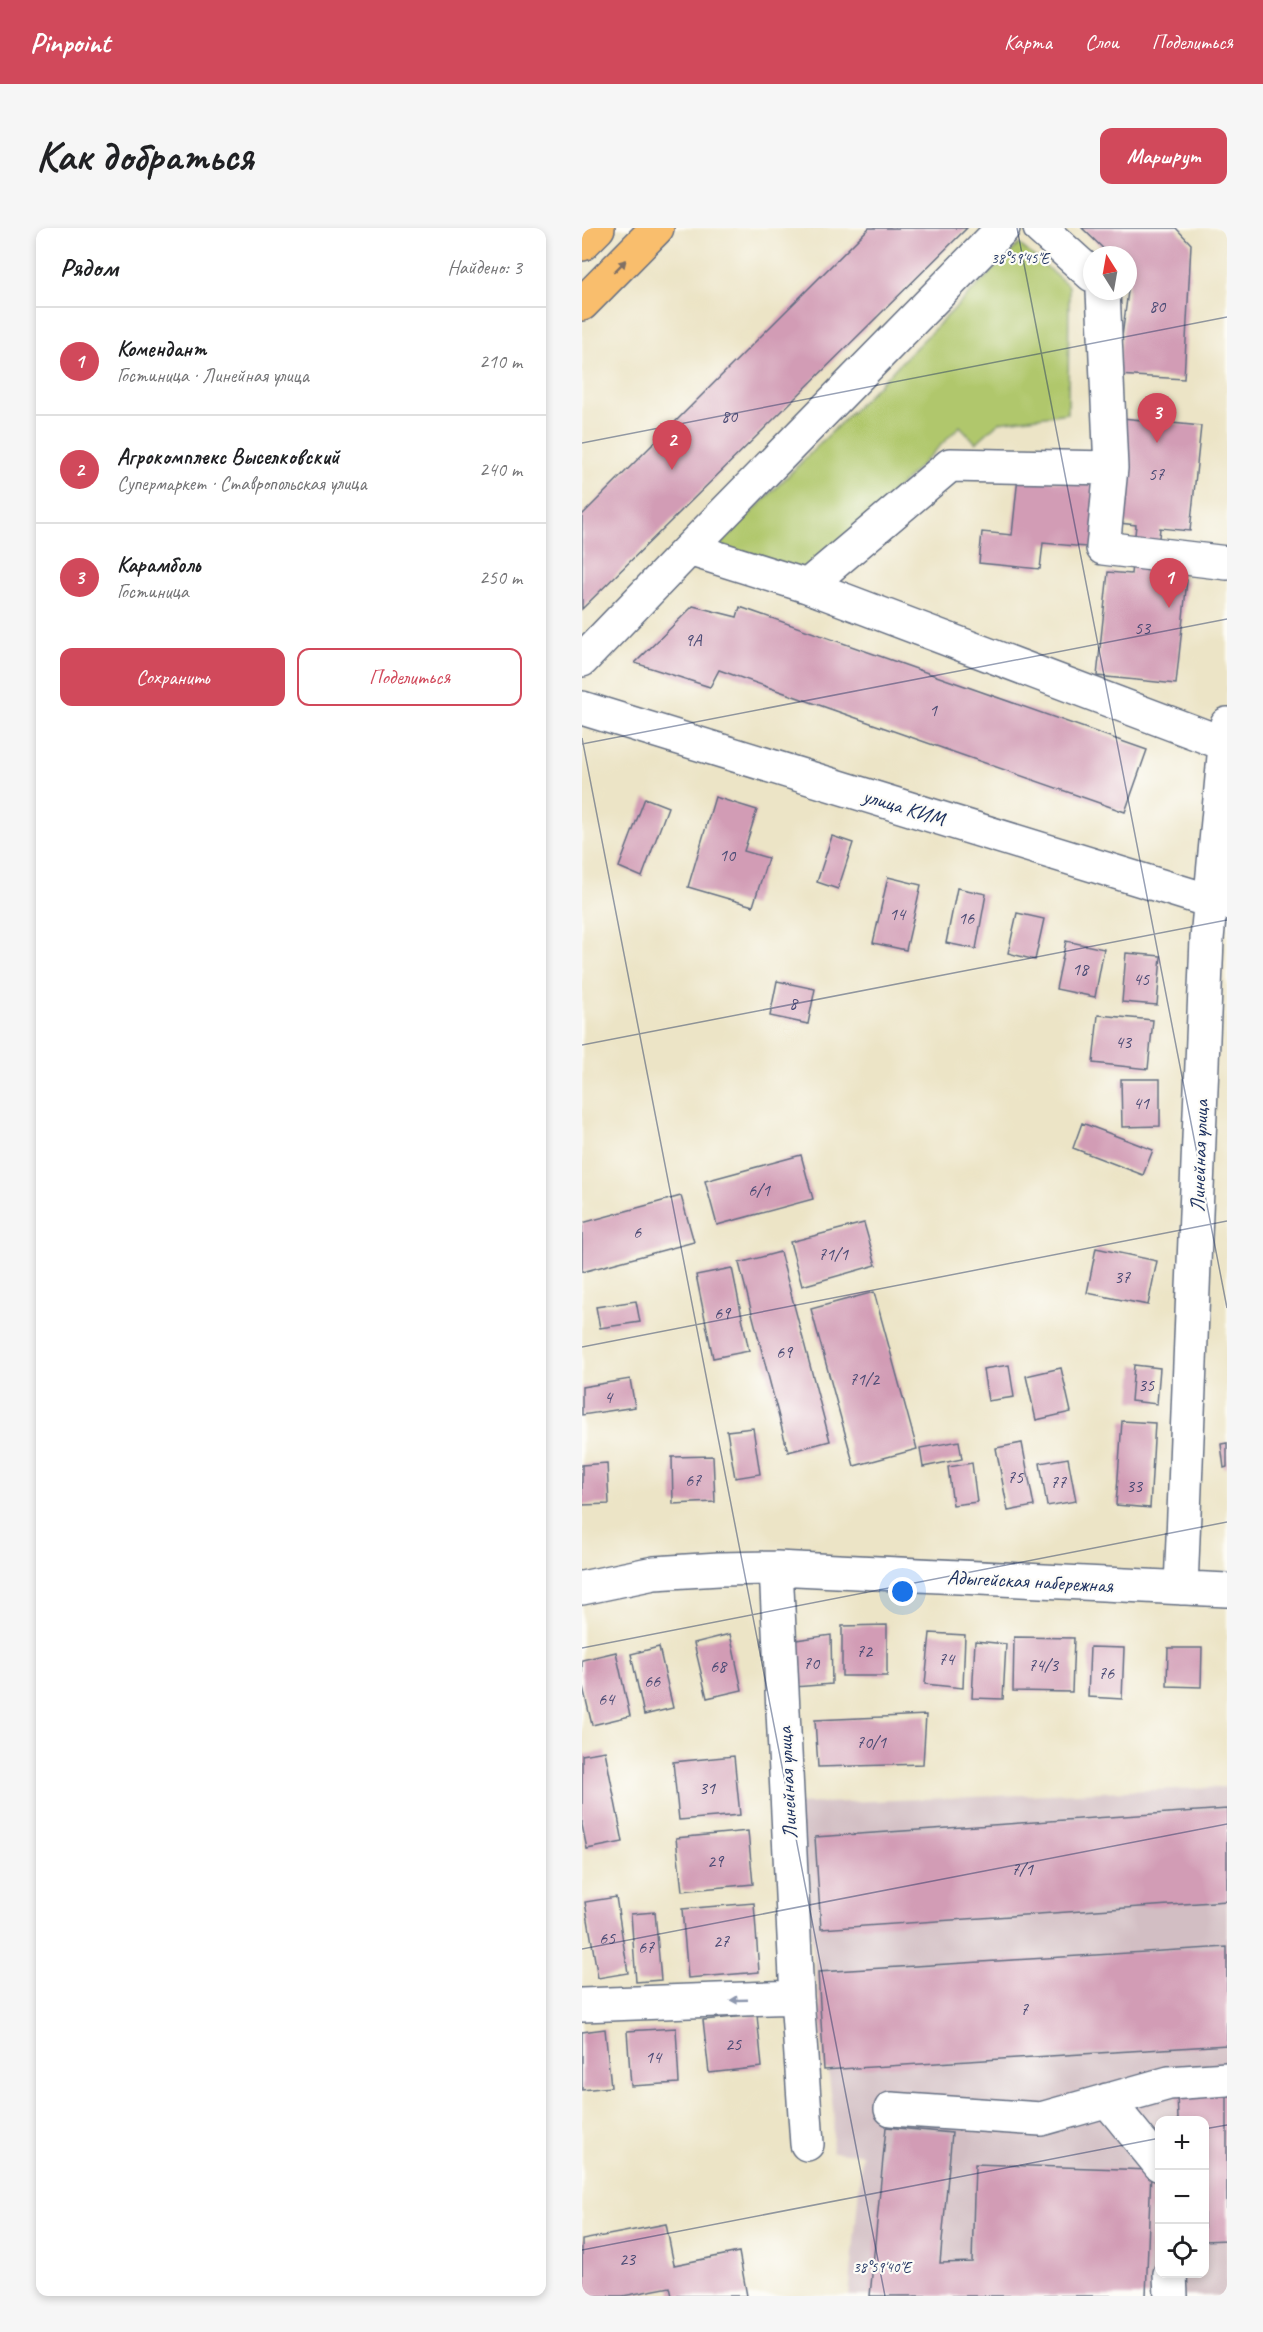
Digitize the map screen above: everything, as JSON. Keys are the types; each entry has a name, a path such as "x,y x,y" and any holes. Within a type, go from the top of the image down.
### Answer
{"main road":[{"path":"582,244 598,228"},
{"path":"582,304 657,228"}],"street":[{"path":"582,660 1003,228"},
{"path":"1040,228 1083,267"},
{"path":"1103,300 1111,468 1103,548 1227,563"},
{"path":"807,586 950,465 1111,468"},
{"path":"688,549 807,586 1226,734"},
{"name":"улица КИМ","path":"582,708 1218,902"},
{"name":"Линейная улица","path":"1180,1588 1226,734"},
{"name":"Линейная улица","path":"776,1568 797,1998 807,2144"},
{"name":"Адыгейская набережная","path":"582,1588 654,1573 776,1568 1227,1590"},
{"path":"582,2005 797,1998"},
{"path":"891,2109 1041,2119 1169,2083 1227,2079"},
{"path":"1107,2100 1155,2159"},
{"path":"1170,2278 1171,2296"}],"shaded area":[{"path":"1227,1787 1227,2296 849,2296 862,2154 832,2152 834,2117 795,1804"}],"green space":[{"path":"1019,244 1069,286 1068,413 999,422 976,443 960,426 806,579 718,546"}],"building":[{"path":"869,228 967,228 582,609 582,515"},
{"path":"1082,228 1176,228 1191,244 1184,379 1117,375 1127,300 1137,300 1137,246 1101,246"},
{"path":"1122,418 1201,426 1190,531 1160,528 1155,577 1187,580 1176,684 1097,676 1108,572 1131,574 1136,525 1111,522"},
{"path":"1018,477 1104,486 1097,548 1043,543 1040,569 979,563 982,532 1012,535"},
{"path":"693,606 737,617 740,607 1147,750 1125,812 719,670 710,687 635,663"},
{"path":"715,797 757,810 744,851 768,858 753,906 688,887"},
{"path":"645,798 668,807 642,877 619,867"},
{"path":"832,836 853,843 838,889 817,882"},
{"path":"888,877 921,885 906,950 873,943"},
{"path":"957,888 986,894 976,949 946,943"},
{"path":"1017,913 1044,919 1035,960 1008,953"},
{"path":"1066,941 1104,949 1095,997 1056,989"},
{"path":"1126,953 1161,956 1157,1005 1122,1002"},
{"path":"777,981 815,989 808,1024 770,1016"},
{"path":"1098,1015 1153,1020 1148,1069 1093,1063"},
{"path":"1121,1079 1160,1079 1160,1126 1122,1127"},
{"path":"1082,1123 1153,1150 1143,1175 1073,1148"},
{"path":"801,1155 813,1199 717,1225 705,1181"},
{"path":"681,1196 694,1242 582,1272 582,1223"},
{"path":"864,1223 876,1265 802,1286 790,1242"},
{"path":"1096,1248 1157,1261 1148,1305 1087,1293"},
{"path":"780,1252 830,1441 788,1452 739,1263"},
{"path":"732,1268 749,1351 713,1358 696,1275"},
{"path":"874,1292 917,1449 854,1466 811,1309"},
{"path":"636,1301 640,1322 600,1328 596,1307"},
{"path":"1009,1365 1014,1397 988,1401 983,1369"},
{"path":"1134,1365 1160,1368 1157,1404 1131,1401"},
{"path":"1061,1368 1071,1412 1036,1420 1026,1376"},
{"path":"630,1379 635,1407 582,1415 582,1387"},
{"path":"1122,1421 1155,1423 1150,1508 1116,1505"},
{"path":"753,1428 760,1474 735,1478 727,1431"},
{"path":"959,1441 962,1459 923,1467 920,1448"},
{"path":"1022,1443 1034,1506 1008,1511 996,1448"},
{"path":"1227,1443 1227,1467 1224,1468 1221,1444"},
{"path":"713,1456 715,1502 673,1504 672,1457"},
{"path":"1068,1458 1076,1501 1047,1506 1040,1463"},
{"path":"607,1463 609,1504 582,1505 582,1465"},
{"path":"972,1463 977,1502 953,1505 948,1467"},
{"path":"887,1625 887,1676 842,1676 842,1626"},
{"path":"930,1633 965,1635 963,1688 925,1684"},
{"path":"730,1634 742,1690 707,1698 694,1643"},
{"path":"831,1635 832,1684 794,1687 789,1641"},
{"path":"1014,1637 1074,1638 1072,1692 1013,1691"},
{"path":"975,1641 1006,1644 1003,1699 972,1698"},
{"path":"659,1647 673,1708 644,1715 631,1654"},
{"path":"1090,1647 1124,1648 1122,1699 1088,1697"},
{"path":"1168,1648 1202,1648 1201,1687 1167,1686"},
{"path":"616,1652 630,1716 592,1725 582,1683 582,1660"},
{"path":"926,1715 923,1764 818,1767 815,1720"},
{"path":"605,1751 623,1842 587,1849 582,1825 582,1755"},
{"path":"734,1756 740,1815 679,1820 673,1762"},
{"path":"1227,1809 1227,1901 821,1929 815,1837"},
{"path":"748,1831 753,1884 682,1891 676,1838"},
{"path":"616,1897 628,1973 598,1978 585,1902"},
{"path":"754,1903 759,1972 688,1978 682,1909"},
{"path":"655,1912 661,1980 636,1982 631,1914"},
{"path":"1227,1947 1227,2045 824,2070 818,1972"},
{"path":"757,2015 762,2067 709,2073 703,2020"},
{"path":"676,2028 679,2083 631,2086 627,2031"},
{"path":"605,2029 611,2087 582,2090 582,2032"},
{"path":"1227,2090 1227,2240 1209,2241 1209,2116 1178,2116 1177,2093"},
{"path":"886,2127 952,2133 940,2263 972,2262 975,2164 1151,2170 1146,2296 870,2296"},
{"path":"666,2224 674,2265 739,2252 747,2296 672,2296 670,2287 623,2296 582,2296 582,2240"}],"place":[{"name":"Карамболь","path":"1157,443"},
{"name":"Агрокомплекс Выселковский","path":"672,470"},
{"name":"Комендант","path":"1169,608"}]}
